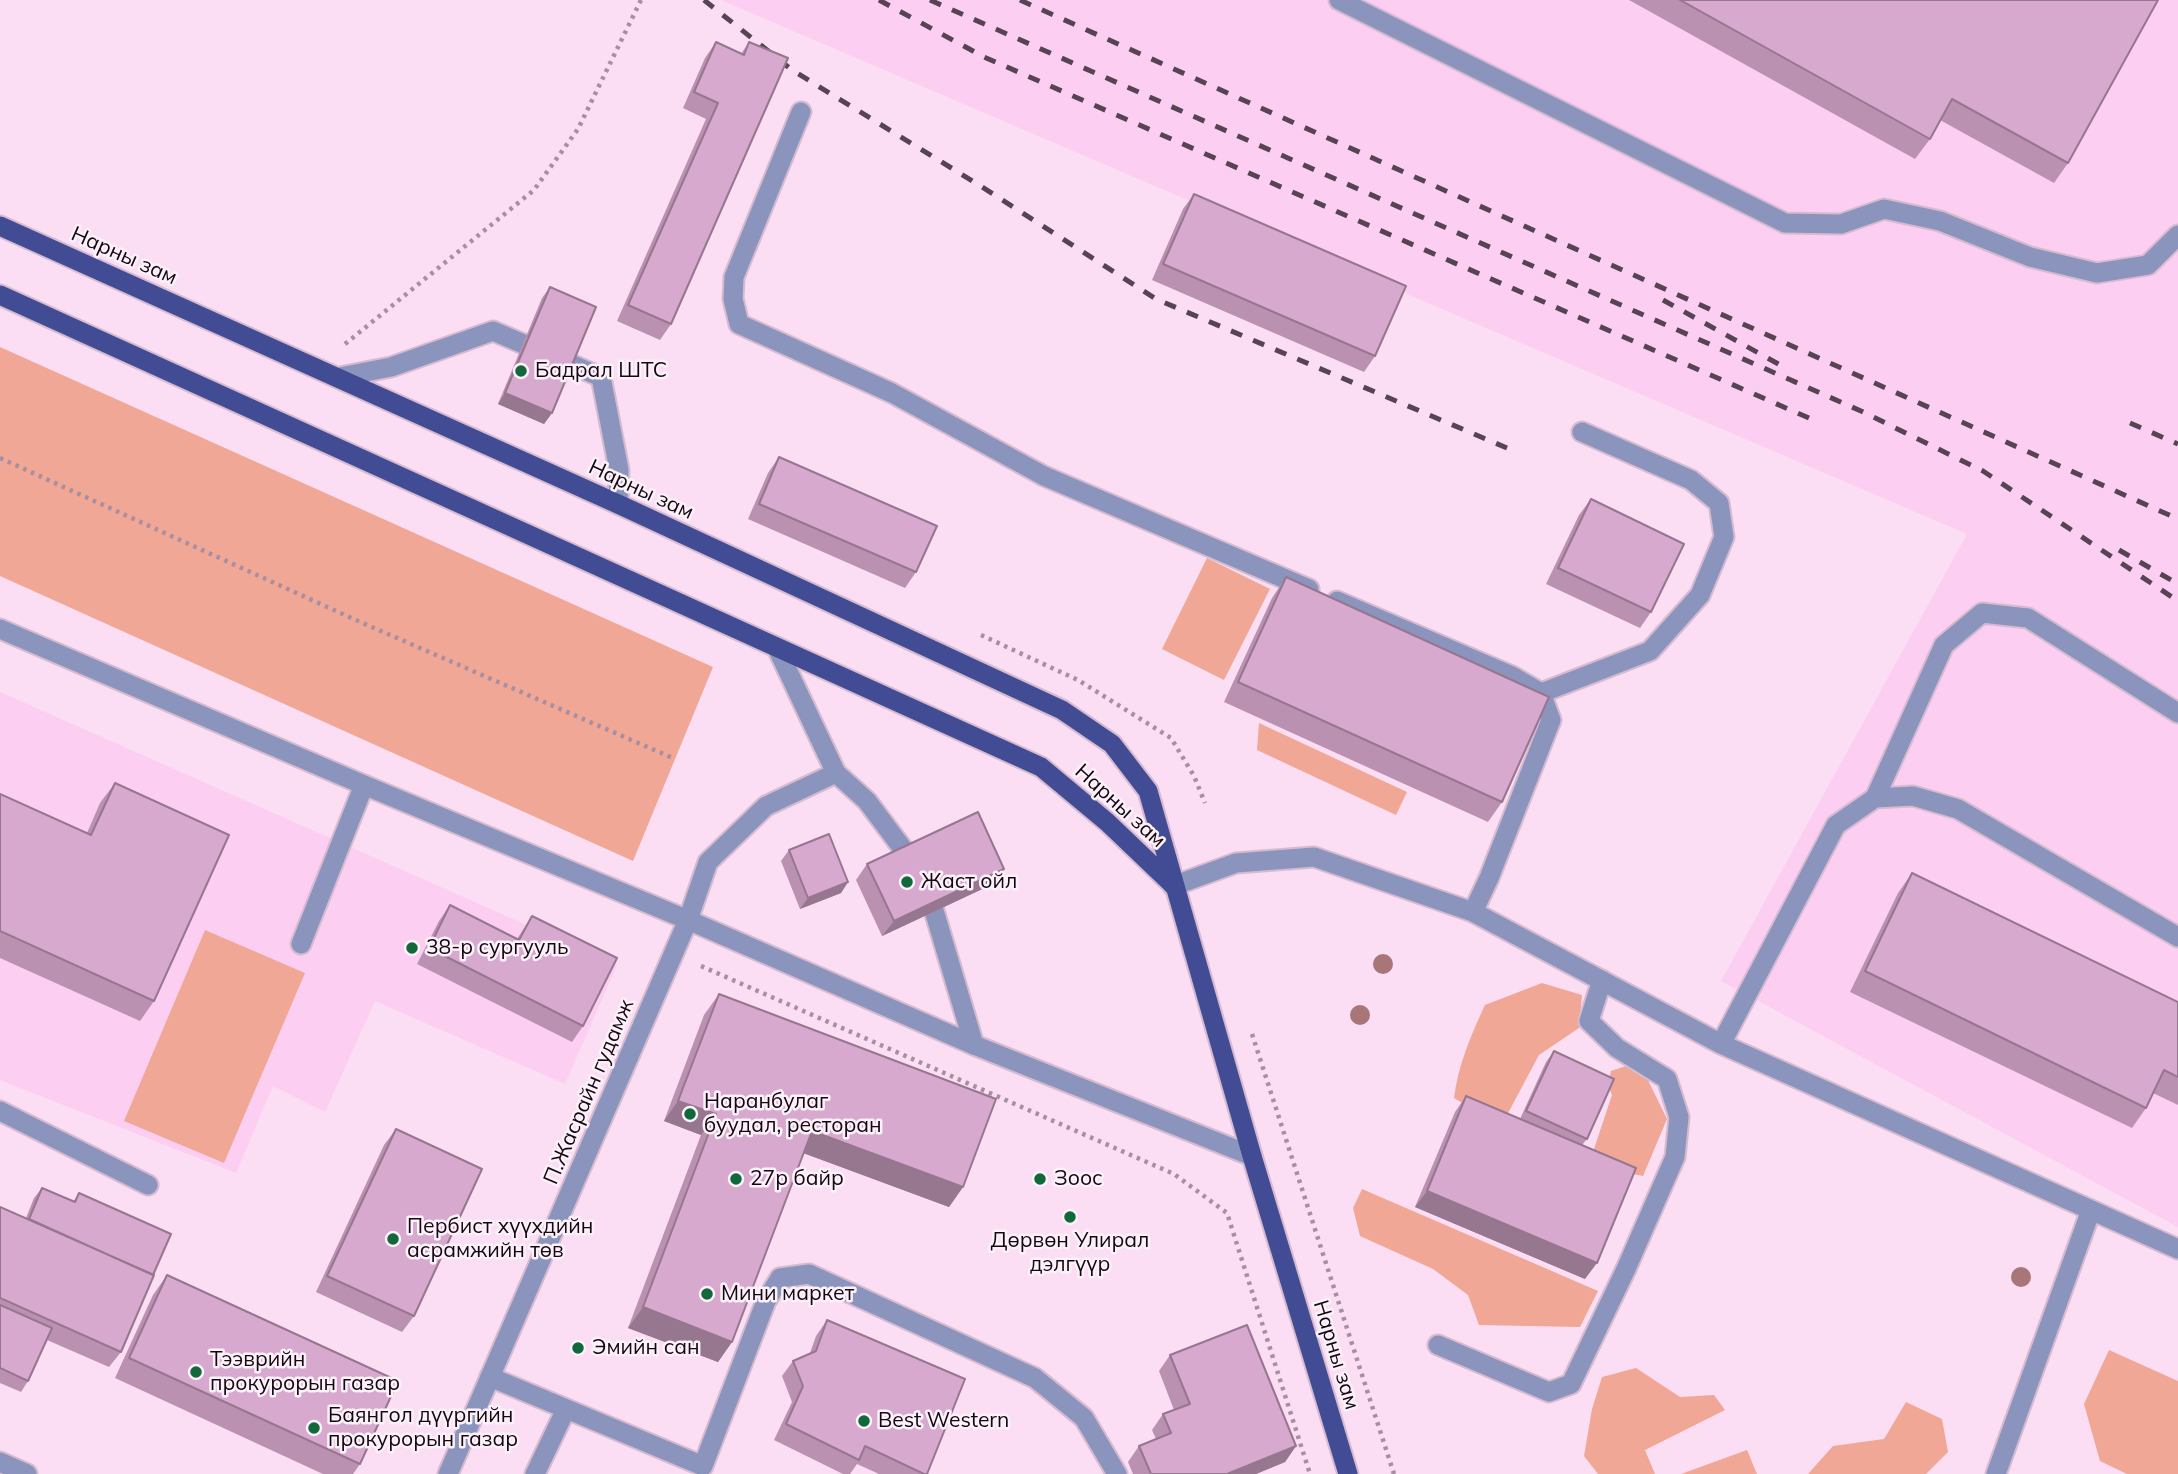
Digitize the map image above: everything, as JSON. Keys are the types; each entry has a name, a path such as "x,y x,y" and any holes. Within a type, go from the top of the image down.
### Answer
{"main road":[{"name":"Нарны зам","path":"0,226 340,377 1062,710 1112,744 1148,792 1252,1156 1348,1474"},
{"name":"Нарны зам","path":"0,296 1041,767 1107,822 1174,886"}],"street":[{"path":"1339,0 1785,223 1841,224 1884,209 1940,221 2030,257 2097,273 2148,264 2178,235"},
{"path":"801,112 734,277 733,299 739,324 892,393 1044,476 1512,676 1541,693 1551,720 1473,912"},
{"path":"340,377 391,368 493,331 601,377 619,471 618,504"},
{"path":"1541,693 1650,651 1700,595 1724,537 1719,503 1690,480 1582,432"},
{"path":"1721,1044 1836,825 1875,798 1944,645 1982,613 2028,618 2178,713"},
{"path":"0,628 364,785 688,920 974,1045 1252,1156"},
{"path":"777,648 836,773 867,801 924,877 974,1045"},
{"name":"П.Жасрайн гудамж","path":"448,1474 674,954 708,862 766,806 836,773"},
{"path":"301,944 364,785"},
{"path":"1875,798 1913,796 1958,809 2178,937"},
{"path":"1174,886 1236,863 1314,857 1473,912 1721,1044 2178,1249"},
{"path":"1438,1345 1549,1392 1571,1384 1626,1269 1675,1157 1679,1117 1667,1079 1617,1048 1589,1021 1602,980"},
{"path":"0,1111 148,1185"},
{"path":"1996,1474 2091,1210"},
{"path":"703,1466 766,1301 780,1278 809,1274 1035,1378 1084,1418 1117,1474"},
{"path":"490,1377 721,1474"},
{"path":"535,1474 566,1409"},
{"path":"0,1462 27,1474"}],"path":[{"path":"341,347 534,190 578,129 641,0"},
{"path":"0,458 358,621 675,759"},
{"path":"674,954 1174,1174 1227,1213 1310,1474"},
{"path":"1250,1027 1394,1474"}],"shaded area":[{"path":"721,0 2178,0 2178,1227 1721,981 1967,534"},
{"path":"0,347 713,667 633,861 0,576"},
{"path":"1207,558 1270,589 1224,680 1162,649"},
{"name":"38-р сургууль","path":"0,692 617,965 565,1084 375,1001 325,1112 273,1086 236,1173 0,1080"},
{"path":"1259,723 1407,792 1396,815 1257,750"},
{"path":"205,930 305,973 224,1163 124,1121"},
{"path":"1542,983 1582,995 1579,1028 1539,1055 1507,1115 1479,1113 1454,1098 1462,1062 1485,1005"},
{"path":"1626,1066 1643,1070 1667,1119 1643,1176 1612,1170 1593,1152 1612,1095 1608,1085 1611,1071"},
{"path":"1362,1189 1598,1291 1580,1327 1479,1325 1468,1295 1433,1269 1360,1236 1353,1208"},
{"path":"2109,1350 2178,1381 2178,1474 2127,1474 2100,1461 2084,1404"},
{"path":"1636,1368 1680,1397 1714,1395 1725,1410 1645,1450 1655,1474 1598,1474 1584,1456 1592,1409 1602,1377"},
{"path":"1906,1402 1942,1419 1948,1452 1926,1474 1808,1474 1833,1446 1884,1439"},
{"path":"1747,1450 1757,1474 1681,1474"}],"building":[{"path":"1680,0 2158,0 2068,163 1952,99 1930,139"},
{"path":"716,42 744,55 749,42 788,58 671,324 628,305 718,103 694,92"},
{"path":"1194,194 1406,286 1375,356 1163,264"},
{"path":"550,287 596,307 552,413 505,393"},
{"path":"779,457 937,526 916,572 759,504"},
{"path":"1591,499 1684,544 1651,612 1558,568"},
{"path":"1286,577 1549,697 1502,802 1238,682"},
{"path":"115,783 229,835 154,1001 0,931 0,794 91,835"},
{"path":"978,812 1004,869 894,921 867,864"},
{"path":"829,834 848,882 808,898 789,850"},
{"path":"1912,873 2178,1002 2178,1077 2164,1070 2146,1108 1865,971"},
{"path":"450,905 519,940 532,916 617,958 583,1026 429,948"},
{"name":"27р байр","path":"719,994 996,1099 963,1187 812,1131 732,1342 643,1307 716,1114 678,1101"},
{"path":"1554,1051 1614,1079 1587,1139 1526,1111"},
{"path":"1466,1096 1636,1168 1597,1263 1427,1191"},
{"name":"Пербист хүүхдийн асрамжийн төв","path":"396,1129 482,1169 414,1316 327,1276"},
{"path":"42,1188 75,1202 79,1193 171,1234 153,1275 29,1219"},
{"path":"0,1207 154,1275 121,1352 0,1298"},
{"path":"167,1275 398,1381 360,1464 129,1358"},
{"path":"0,1305 52,1328 28,1381 0,1368"},
{"name":"Best Western","path":"827,1320 965,1379 927,1474 865,1446 859,1460 786,1424 803,1386 793,1361 816,1351"},
{"path":"1247,1325 1296,1446 1227,1474 1151,1474 1139,1446 1171,1433 1163,1414 1190,1404 1170,1355"}],"railway":[{"path":"704,0 792,70 979,185 1156,299 1507,448"},
{"path":"879,0 984,57 1818,422"},
{"path":"930,0 1861,411 1983,471 2178,601"},
{"path":"1020,0 2178,519"},
{"path":"1663,300 1782,366"},
{"path":"2130,423 2178,444"},
{"path":"2119,550 2178,584"}],"place":[{"name":"Бадрал ШТС","path":"521,371"},
{"name":"Жаст ойл","path":"907,882"},
{"name":"38-р сургууль","path":"412,948"},
{"name":"Наранбулаг буудал, ресторан","path":"690,1114"},
{"name":"27р байр","path":"736,1179"},
{"name":"Зоос","path":"1040,1179"},
{"name":"Дөрвөн Улирал дэлгүүр","path":"1070,1217"},
{"name":"Пербист хүүхдийн асрамжийн төв","path":"393,1239"},
{"name":"Мини маркет","path":"707,1294"},
{"name":"Эмийн сан","path":"578,1348"},
{"name":"Тээврийн прокурорын газар","path":"196,1372"},
{"name":"Best Western","path":"864,1421"},
{"name":"Баянгол дүүргийн прокурорын газар","path":"314,1428"}]}
